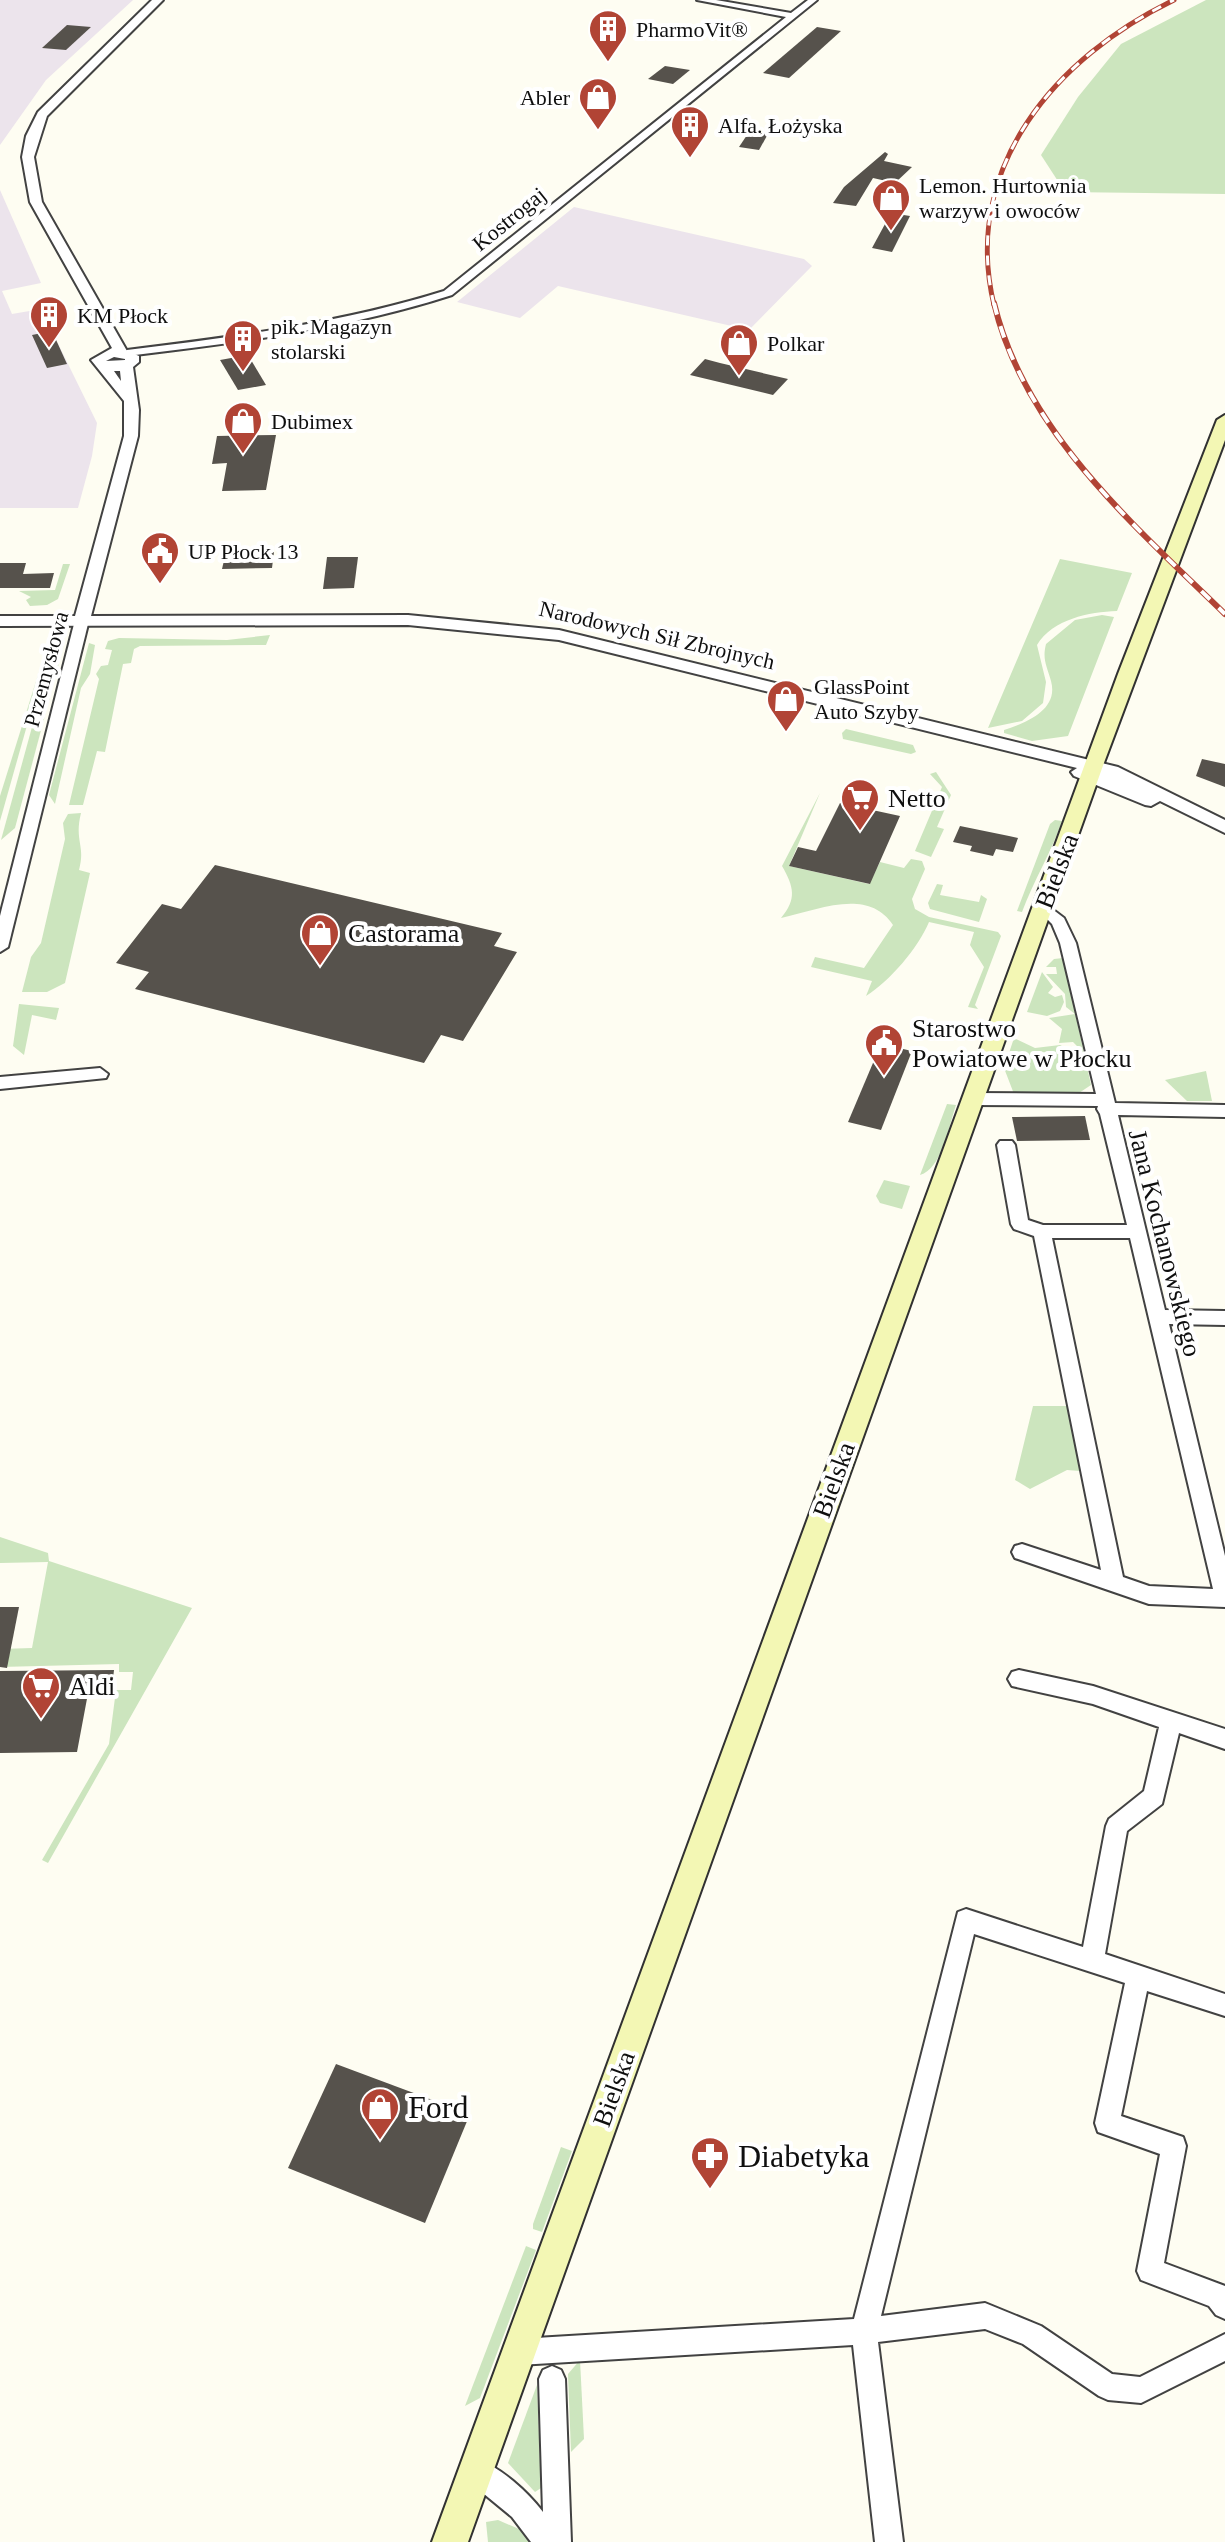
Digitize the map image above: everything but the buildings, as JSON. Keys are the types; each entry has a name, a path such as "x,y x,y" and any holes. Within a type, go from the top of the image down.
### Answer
{"main road":[{"name":"Bielska","path":"457,2539 476,2471 1126,674 1225,420"}],"street":[{"name":"Przemysłowa","path":"0,947 131,436 127,358 103,324 36,202 28,174 28,147 42,114 61,92 158,0"},
{"path":"701,0 793,16"},
{"name":"Kostrogaj","path":"127,358 406,308 448,293 813,0"},
{"name":"Przemysłowa","path":"103,324 105,361"},
{"path":"127,358 105,361 129,403"},
{"name":"Narodowych Sił Zbrojnych","path":"0,621 394,620 540,632 680,662 1056,759 1093,772 1129,794 1225,827"},
{"name":"Jana Kochanowskiego","path":"1043,907 1059,922 1068,943 1104,1104 1225,1598"},
{"path":"1034,933 1068,943"},
{"path":"0,1083 100,1074"},
{"path":"973,1099 1225,1111"},
{"path":"1006,1145 1020,1224 1042,1232 1135,1231"},
{"path":"1042,1232 1114,1585"},
{"path":"1156,1317 1225,1318"},
{"path":"1022,1552 1114,1585 1171,1598 1225,1598"},
{"path":"1019,1679 1093,1695 1225,1739"},
{"path":"1092,1962 1117,1826 1154,1797 1171,1721"},
{"path":"889,2542 864,2331 966,1920 1225,2005"},
{"path":"1138,1976 1107,2123 1174,2146 1150,2271 1218,2296 1225,2306"},
{"path":"519,2352 864,2331 985,2316 1032,2335 1108,2387 1141,2390 1225,2347"},
{"path":"552,2379 557,2542"},
{"path":"476,2471 522,2507 548,2542"}],"shaded area":[{"path":"0,0 133,0 46,80 0,145"},
{"path":"0,190 41,283 2,291 12,314 41,309 97,423 78,508 0,508"},
{"path":"574,207 804,259 812,266 749,330 558,286 520,318 457,302"}],"green space":[{"path":"1206,0 1225,0 1225,194 1065,192 1041,155 1078,97 1121,44"},
{"path":"1060,559 1132,573 1117,611 1084,615 1062,623 1037,645 1046,682 1043,703 1022,721 988,728"},
{"path":"63,564 70,564 58,599 47,605 30,606 26,600 31,597 19,591 55,590"},
{"path":"1102,615 1114,617 1068,736 1032,741 1004,733 1004,730 1039,714 1050,700 1052,691 1045,659 1046,644 1075,620"},
{"path":"270,635 266,645 140,646 134,649 131,663 123,664 105,752 97,751 83,805 69,805 99,679 96,674 101,666 108,665 112,650 105,649 108,641 119,638 227,640"},
{"path":"89,643 95,645 90,674 81,688 55,804 49,795"},
{"path":"50,644 0,821 0,796"},
{"path":"64,644 15,828 1,840 54,647"},
{"path":"846,729 913,745 916,752 911,754 843,739 842,733"},
{"path":"936,772 951,795 937,827 944,829 931,857 915,851 942,787 930,774"},
{"path":"820,793 789,866 869,884 880,862 904,868 911,859 922,861 925,869 912,899 915,909 929,917 998,932 1001,936 975,1005 978,1009 968,1007 984,967 970,945 974,932 929,922 902,963 866,996 872,981 811,967 815,957 864,968 893,925 883,913 856,904 842,904 781,918 792,899 789,880 782,866"},
{"path":"81,813 79,870 90,873 65,983 47,992 22,992 31,957 41,943 65,839 63,823 68,814"},
{"path":"1055,820 1062,821 1058,833 1022,912 1017,911 1050,824"},
{"path":"937,884 943,885 940,895 979,902 981,895 987,899 979,922 930,909 928,903"},
{"path":"1063,958 1091,1085 1079,1093 1014,1094 1004,1068 1014,1038 1035,1048 1060,1045 1075,1053 1080,1049 1073,1042 1059,1043 1062,1029 1049,1018 1075,1014 1066,1007 1065,994 1046,974 1057,974 1056,967 1046,967 1054,959"},
{"path":"1042,972 1053,987 1048,993 1055,997 1062,995 1064,1002 1060,1011 1047,1016 1027,1012"},
{"path":"19,1004 59,1008 56,1020 32,1015 24,1055 13,1046"},
{"path":"1206,1071 1212,1101 1187,1101 1165,1080"},
{"path":"947,1104 956,1105 944,1145 934,1164 920,1175"},
{"path":"884,1180 910,1186 902,1209 880,1203 876,1196"},
{"path":"1033,1406 1071,1406 1080,1471 1067,1470 1030,1489 1015,1480"},
{"path":"0,1537 48,1553 49,1561 192,1608 48,1863 42,1860 109,1744 116,1690 131,1690 133,1672 119,1672 119,1664 0,1667 0,1649 32,1648 48,1562 0,1563"},
{"path":"561,2147 572,2151 542,2232 533,2229 533,2224"},
{"path":"526,2246 536,2250 480,2398 465,2406"},
{"path":"580,2360 584,2439 571,2452 568,2374"},
{"path":"537,2385 541,2488 535,2492 508,2463"},
{"path":"498,2520 519,2529 531,2542 488,2542 486,2522"}],"railway":[{"path":"994,305 987,255 992,207 1005,163 1027,122 1056,85 1091,52 1131,24 1174,0"},
{"path":"994,303 1009,350 1030,393 1057,434 1120,511 1225,614"}],"place":[{"name":"PharmoVit®","path":"608,63"},
{"name":"Abler","path":"598,131"},
{"name":"Alfa. Łożyska","path":"690,159"},
{"name":"Lemon. Hurtownia warzyw i owoców","path":"891,232"},
{"name":"KM Płock","path":"49,349"},
{"name":"pik. Magazyn stolarski","path":"243,373"},
{"name":"Polkar","path":"739,377"},
{"name":"Dubimex","path":"243,455"},
{"name":"UP Płock 13","path":"160,585"},
{"name":"GlassPoint Auto Szyby","path":"786,733"},
{"name":"Netto","path":"860,832"},
{"name":"Castorama","path":"320,967"},
{"name":"Starostwo Powiatowe w Płocku","path":"884,1077"},
{"name":"Aldi","path":"41,1720"},
{"name":"Ford","path":"380,2141"},
{"name":"Diabetyka","path":"710,2190"}]}
